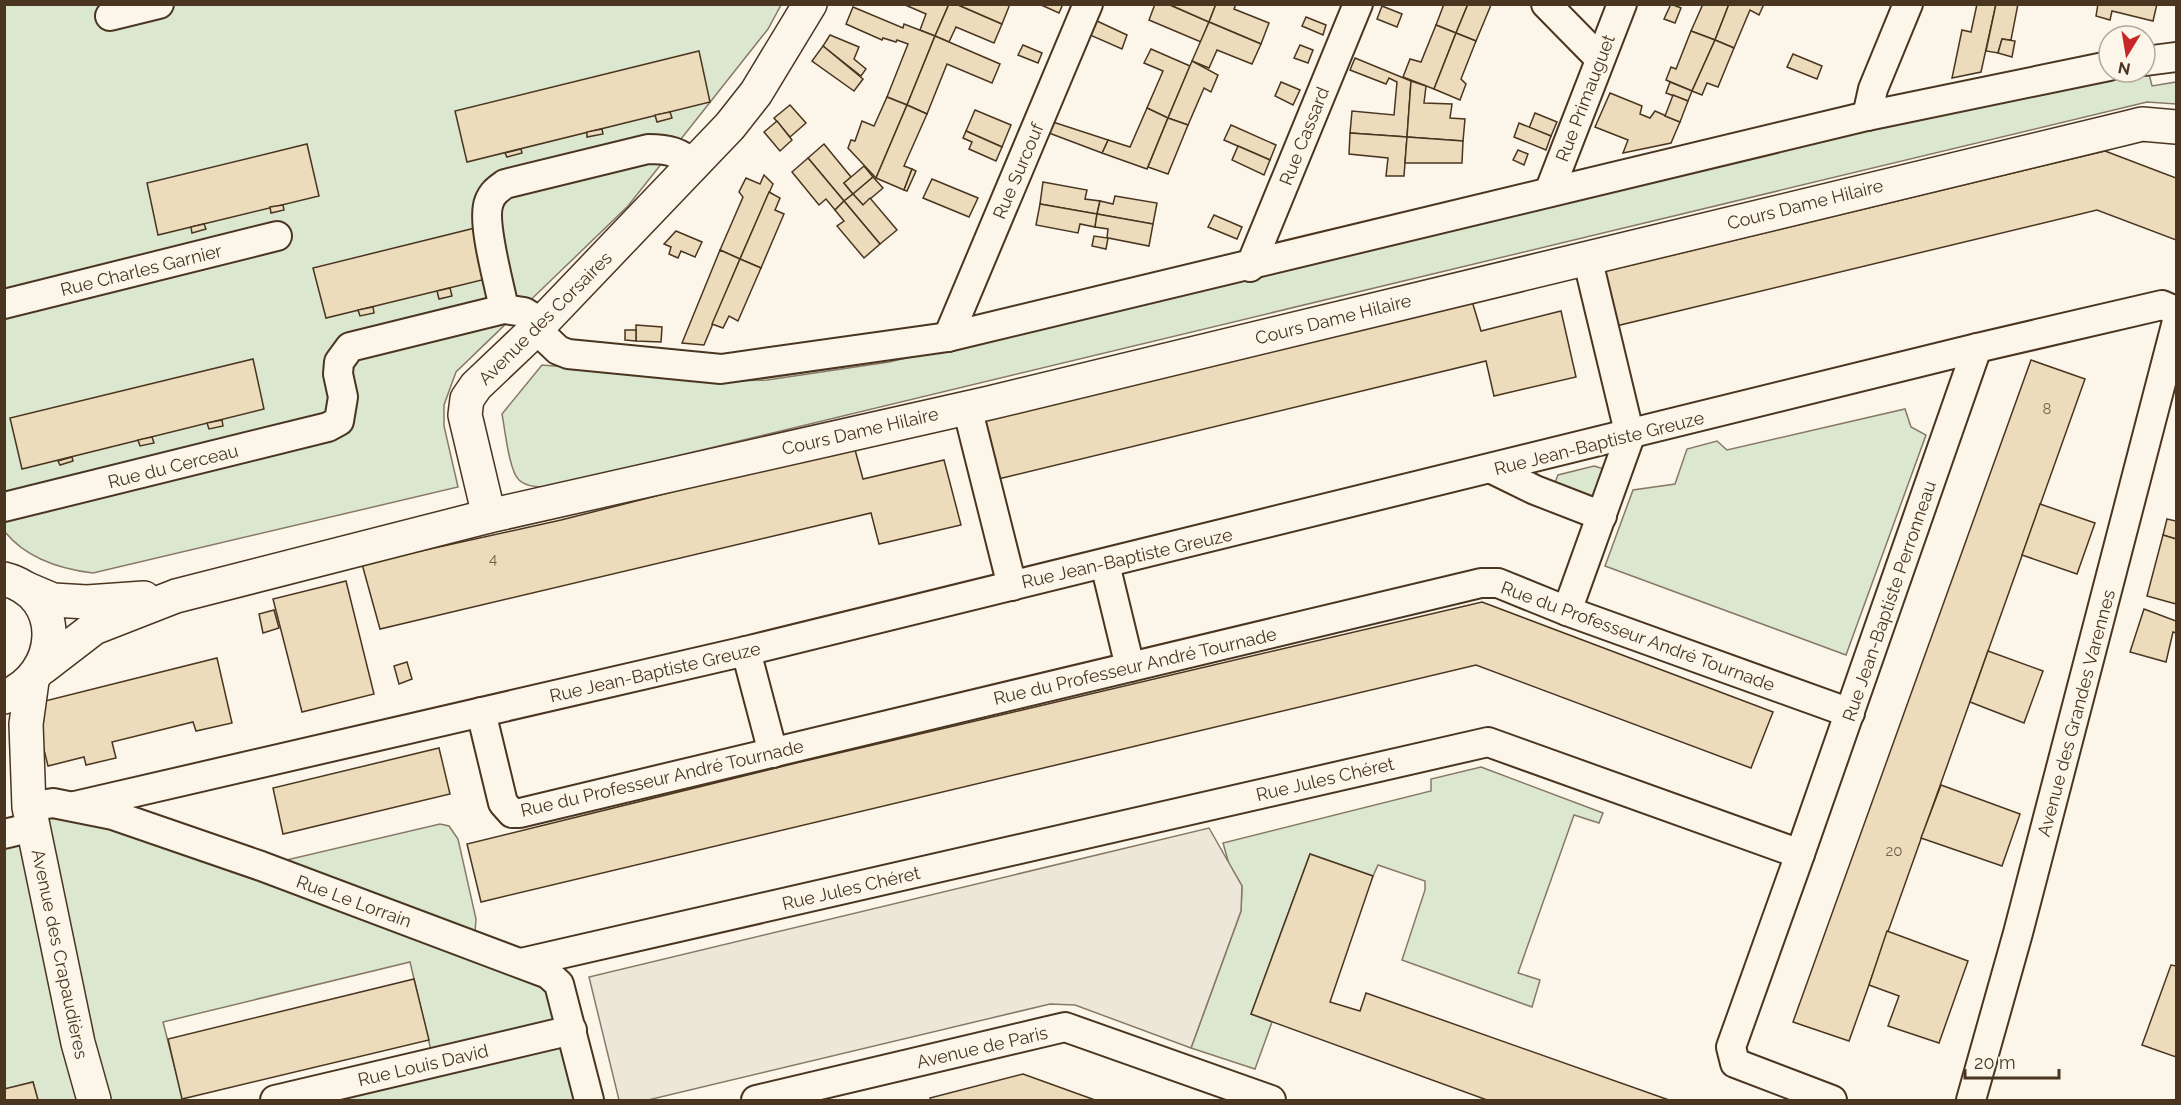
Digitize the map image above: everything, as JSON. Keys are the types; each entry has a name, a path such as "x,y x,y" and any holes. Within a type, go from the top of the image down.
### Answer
{"street":[{"path":"110,16 159,4"},
{"name":"Avenue des Corsaires","path":"489,516 465,415 467,399 476,386 539,326 695,165 756,93 810,4"},
{"name":"Rue Surcouf","path":"948,337 1088,4"},
{"name":"Rue Cassard","path":"1250,267 1358,4"},
{"path":"1546,4 1599,58"},
{"name":"Rue Primauguet","path":"1549,192 1599,58 1622,4"},
{"path":"1867,116 1873,89 1908,4"},
{"path":"2157,59 2176,57"},
{"path":"695,165 680,153 666,149 648,149 505,184 495,191 488,203 486,219 504,309 524,312 539,326 558,350 567,354 721,369 948,337 1250,267 1867,116 2097,68"},
{"name":"Cours Dame Hilaire","path":"489,516 967,407 2142,124 2176,127"},
{"name":"Rue Charles Garnier","path":"4,304 277,236"},
{"path":"1567,611 1630,436 1587,257"},
{"name":"Rue Jean-Baptiste Greuze","path":"75,806 746,651 1630,436 1977,348 2162,305 2176,311"},
{"name":"Rue du Cerceau","path":"4,507 328,427 339,421 343,397 338,374 339,362 351,347 504,309"},
{"name":"Avenue des Grandes Varennes","path":"1971,1101 2018,933 2176,325"},
{"name":"Rue Jean-Baptiste Perronneau","path":"1800,854 1977,348"},
{"path":"967,407 1012,585"},
{"path":"1492,469 1602,516"},
{"path":"26,682 94,628 176,596 489,516"},
{"path":"1106,564 1130,667"},
{"path":"11,580 53,600 87,602 176,596"},
{"name":"Avenue des Crapaudières","path":"11,580 39,603 47,617 50,635 49,652 26,682 22,823"},
{"name":"Rue du Professeur André Tournade","path":"481,712 503,803 512,813 773,753 1481,583 1498,584 1850,713"},
{"path":"746,651 773,753"},
{"name":"Rue Jules Chéret","path":"521,963 1488,742 1800,854"},
{"name":"Avenue des Crapaudières","path":"4,757 94,1101"},
{"name":"Rue Le Lorrain","path":"22,823 53,803 113,815 261,866 548,974 559,984 589,1101"},
{"path":"1800,854 1731,1047 1735,1063 1833,1101"},
{"name":"Avenue de Paris","path":"756,1101 1065,1027 1271,1101"},
{"name":"Rue Louis David","path":"275,1101 572,1030"}],"green space":[{"path":"4,5 781,5 768,29 628,206 456,372 444,405 444,426 458,487 93,573 68,569 34,556 5,532"},
{"path":"2097,78 2097,84 2152,84 2152,86 2176,82 2176,104 2147,102 552,486 523,483 516,475 510,459 502,414 542,365 736,381 767,380 889,362 2065,82"},
{"path":"1905,409 1911,427 1926,435 1846,655 1605,566 1633,490 1675,484 1687,449 1717,441 1727,450"},
{"path":"1594,466 1604,469 1599,494 1590,500 1554,485 1558,475"},
{"path":"1481,767 1603,813 1599,823 1574,815 1518,973 1540,980 1532,1007 1402,960 1425,890 1425,881 1378,865 1373,876 1310,854 1251,1014 1272,1022 1255,1069 1191,1048 1241,911 1242,886 1229,864 1223,843 1431,791 1431,779"},
{"path":"29,807 261,866 440,824 449,826 458,839 476,919 474,946 548,974 589,1100 275,1100 434,1063 410,962 163,1022 183,1100 38,1100 33,1082 5,1089 4,834"}],"shaded area":[{"path":"1209,828 1242,886 1241,911 1191,1048 1075,1005 1050,1004 648,1100 619,1100 589,977"}],"building":[{"path":"903,4 949,4 935,36 920,30 926,14"},
{"path":"949,4 956,4 1002,24 994,43 956,27 949,42 935,36"},
{"path":"956,4 1010,4 1002,24"},
{"path":"1039,4 1063,4 1059,13"},
{"path":"1155,4 1168,4 1209,22 1201,42 1149,20"},
{"path":"1168,4 1216,4 1209,22"},
{"path":"1216,4 1236,4 1234,9 1269,23 1261,44 1209,22"},
{"path":"1444,4 1468,4 1456,33 1436,25"},
{"path":"1468,4 1491,5 1476,41 1456,33"},
{"path":"1671,4 1681,8 1675,23 1664,19"},
{"path":"1703,4 1729,4 1715,40 1691,31"},
{"path":"1729,4 1764,4 1759,15 1750,10 1734,48 1715,40"},
{"path":"1977,4 1996,4 1981,72 1952,78 1962,30 1971,32"},
{"path":"1996,4 2018,4 2011,40 2002,39 1998,53 1986,51"},
{"path":"2098,4 2157,4 2153,21 2112,11 2110,20 2096,16"},
{"path":"1382,6 1402,14 1397,27 1377,19"},
{"path":"853,7 903,28 904,24 935,36 907,105 887,97 908,44 897,40 896,42 883,38 882,40 846,24"},
{"path":"1306,17 1326,25 1323,35 1302,26"},
{"path":"1097,21 1127,35 1122,49 1090,35"},
{"path":"1209,22 1261,44 1252,64 1217,50 1209,68 1192,61"},
{"path":"1436,25 1456,33 1434,89 1403,77 1410,59 1421,62"},
{"path":"1691,31 1715,40 1692,91 1666,80 1671,67 1676,69"},
{"path":"1456,33 1476,41 1461,79 1466,84 1460,100 1434,89"},
{"path":"830,35 859,47 854,59 866,69 861,76 823,46"},
{"path":"935,36 1000,64 992,83 947,64 927,114 907,105"},
{"path":"2002,39 2015,41 2012,57 1998,53"},
{"path":"1715,40 1734,48 1718,87 1707,83 1702,95 1692,91"},
{"path":"1023,45 1042,53 1038,63 1018,55"},
{"path":"1300,45 1313,50 1308,63 1294,58"},
{"path":"823,46 863,79 854,91 812,61"},
{"path":"1151,49 1190,66 1168,118 1147,108 1163,71 1144,63"},
{"path":"699,51 710,102 467,162 455,111"},
{"path":"1793,54 1822,66 1817,79 1787,67"},
{"path":"1355,58 1411,81 1407,137 1350,133 1352,111 1394,115 1397,82 1389,78 1386,84 1350,70"},
{"path":"1192,61 1218,75 1211,92 1204,88 1188,125 1168,118"},
{"path":"1411,81 1426,86 1424,103 1452,104 1450,118 1465,119 1463,141 1407,137"},
{"path":"1281,82 1300,90 1293,105 1275,96"},
{"path":"1670,82 1692,91 1688,101 1666,93"},
{"path":"1610,93 1642,106 1640,114 1650,118 1655,111 1680,122 1671,143 1623,153 1628,140 1595,127"},
{"path":"1673,95 1688,101 1680,122 1665,116"},
{"path":"887,97 907,105 876,178 848,148 851,140 855,141 862,121 874,126"},
{"path":"790,105 806,123 790,137 774,118"},
{"path":"907,105 927,114 904,166 912,169 904,190 876,178"},
{"path":"1147,108 1168,118 1147,169 1102,153 1108,140 1130,147"},
{"path":"975,110 1011,125 1002,147 966,131"},
{"path":"670,112 672,118 657,122 655,115"},
{"path":"1535,113 1557,122 1551,136 1529,128"},
{"path":"1168,118 1188,125 1168,174 1148,167"},
{"path":"777,121 792,140 780,151 764,132"},
{"path":"1053,122 1108,140 1102,153 1049,133"},
{"path":"1519,123 1551,136 1546,150 1514,137"},
{"path":"1231,125 1276,145 1270,160 1224,140"},
{"path":"602,129 603,134 587,137 587,132"},
{"path":"966,131 1002,147 996,161 969,149 972,142 963,138"},
{"path":"1350,133 1407,137 1404,176 1386,176 1388,158 1349,154"},
{"path":"1407,137 1463,141 1462,163 1405,163"},
{"path":"307,144 319,196 158,235 147,183"},
{"path":"824,144 851,177 844,183 853,194 844,201 808,158"},
{"path":"1238,146 1270,160 1264,175 1232,160"},
{"path":"521,149 522,153 507,157 505,153"},
{"path":"1518,150 1528,154 1524,165 1513,160"},
{"path":"2105,151 2176,178 2176,240 2097,210 1616,326 1602,272"},
{"path":"808,158 844,201 835,210 826,199 819,205 792,172"},
{"path":"864,166 873,177 853,194 844,183"},
{"path":"912,169 916,171 907,191 904,190"},
{"path":"764,175 773,184 740,259 720,250 743,197 739,192 746,178 760,184"},
{"path":"873,177 883,188 863,205 853,194"},
{"path":"932,179 978,198 969,217 923,198"},
{"path":"1043,182 1087,190 1085,199 1100,201 1097,214 1040,204"},
{"path":"769,192 780,198 775,210 784,214 761,268 740,259"},
{"path":"853,194 863,205 870,198 897,230 880,244 844,201"},
{"path":"1115,196 1157,203 1153,224 1097,214 1100,201 1113,204"},
{"path":"844,201 880,244 864,258 837,226 844,221 835,210"},
{"path":"1040,204 1097,214 1095,227 1080,224 1078,233 1036,225"},
{"path":"283,205 284,210 271,213 270,207"},
{"path":"1097,214 1153,224 1149,246 1108,238 1106,249 1092,246 1094,236 1107,238 1108,229 1095,227"},
{"path":"1214,215 1242,227 1237,239 1208,227"},
{"path":"204,224 206,229 192,233 191,227"},
{"path":"475,228 486,279 326,318 313,268"},
{"path":"676,231 702,242 695,257 681,251 678,258 669,254 671,247 664,244"},
{"path":"720,250 740,259 704,345 682,343"},
{"path":"740,259 761,268 738,321 729,316 723,328 712,324"},
{"path":"450,288 452,296 439,299 437,291"},
{"path":"1472,301 1481,331 1561,311 1576,377 1494,396 1486,361 998,479 984,419"},
{"path":"373,307 374,313 360,316 358,310"},
{"path":"636,325 662,327 661,342 636,341"},
{"path":"625,330 636,330 636,341 625,340"},
{"path":"253,359 264,409 22,469 10,418"},
{"path":"2031,360 2085,379 1849,1041 1793,1022"},
{"path":"222,420 223,426 209,429 207,423"},
{"path":"152,437 154,443 140,446 138,440"},
{"path":"854,446 863,479 944,460 961,525 879,544 871,513 380,629 362,564 561,520"},
{"path":"72,457 73,461 60,465 58,461"},
{"path":"2040,504 2095,523 2077,574 2022,555"},
{"path":"2167,519 2176,521 2176,539 2163,535"},
{"path":"2163,535 2176,539 2176,604 2147,596"},
{"path":"346,581 374,694 302,712 273,599"},
{"path":"1482,602 1773,712 1751,768 1476,665 481,902 467,844 792,764"},
{"path":"2144,609 2176,621 2176,633 2173,632 2166,662 2130,652"},
{"path":"274,610 279,628 263,633 259,614"},
{"path":"1988,651 2043,671 2024,723 1970,702"},
{"path":"217,658 232,723 196,731 193,722 112,742 116,758 86,765 84,757 48,766 33,704"},
{"path":"407,662 412,679 399,684 394,666"},
{"path":"439,748 450,794 283,834 273,788"},
{"path":"1941,785 2020,814 2002,866 1921,838"},
{"path":"1310,854 1373,876 1330,1002 1360,1011 1366,993 1669,1100 1487,1100 1251,1014"},
{"path":"1887,931 1968,961 1939,1043 1888,1026 1899,996 1869,985"},
{"path":"2171,965 2176,966 2176,1057 2142,1045"},
{"path":"414,979 429,1040 182,1099 168,1039"},
{"path":"1023,1074 1095,1100 931,1100 930,1098"},
{"path":"33,1082 38,1100 4,1100 4,1089"}]}
